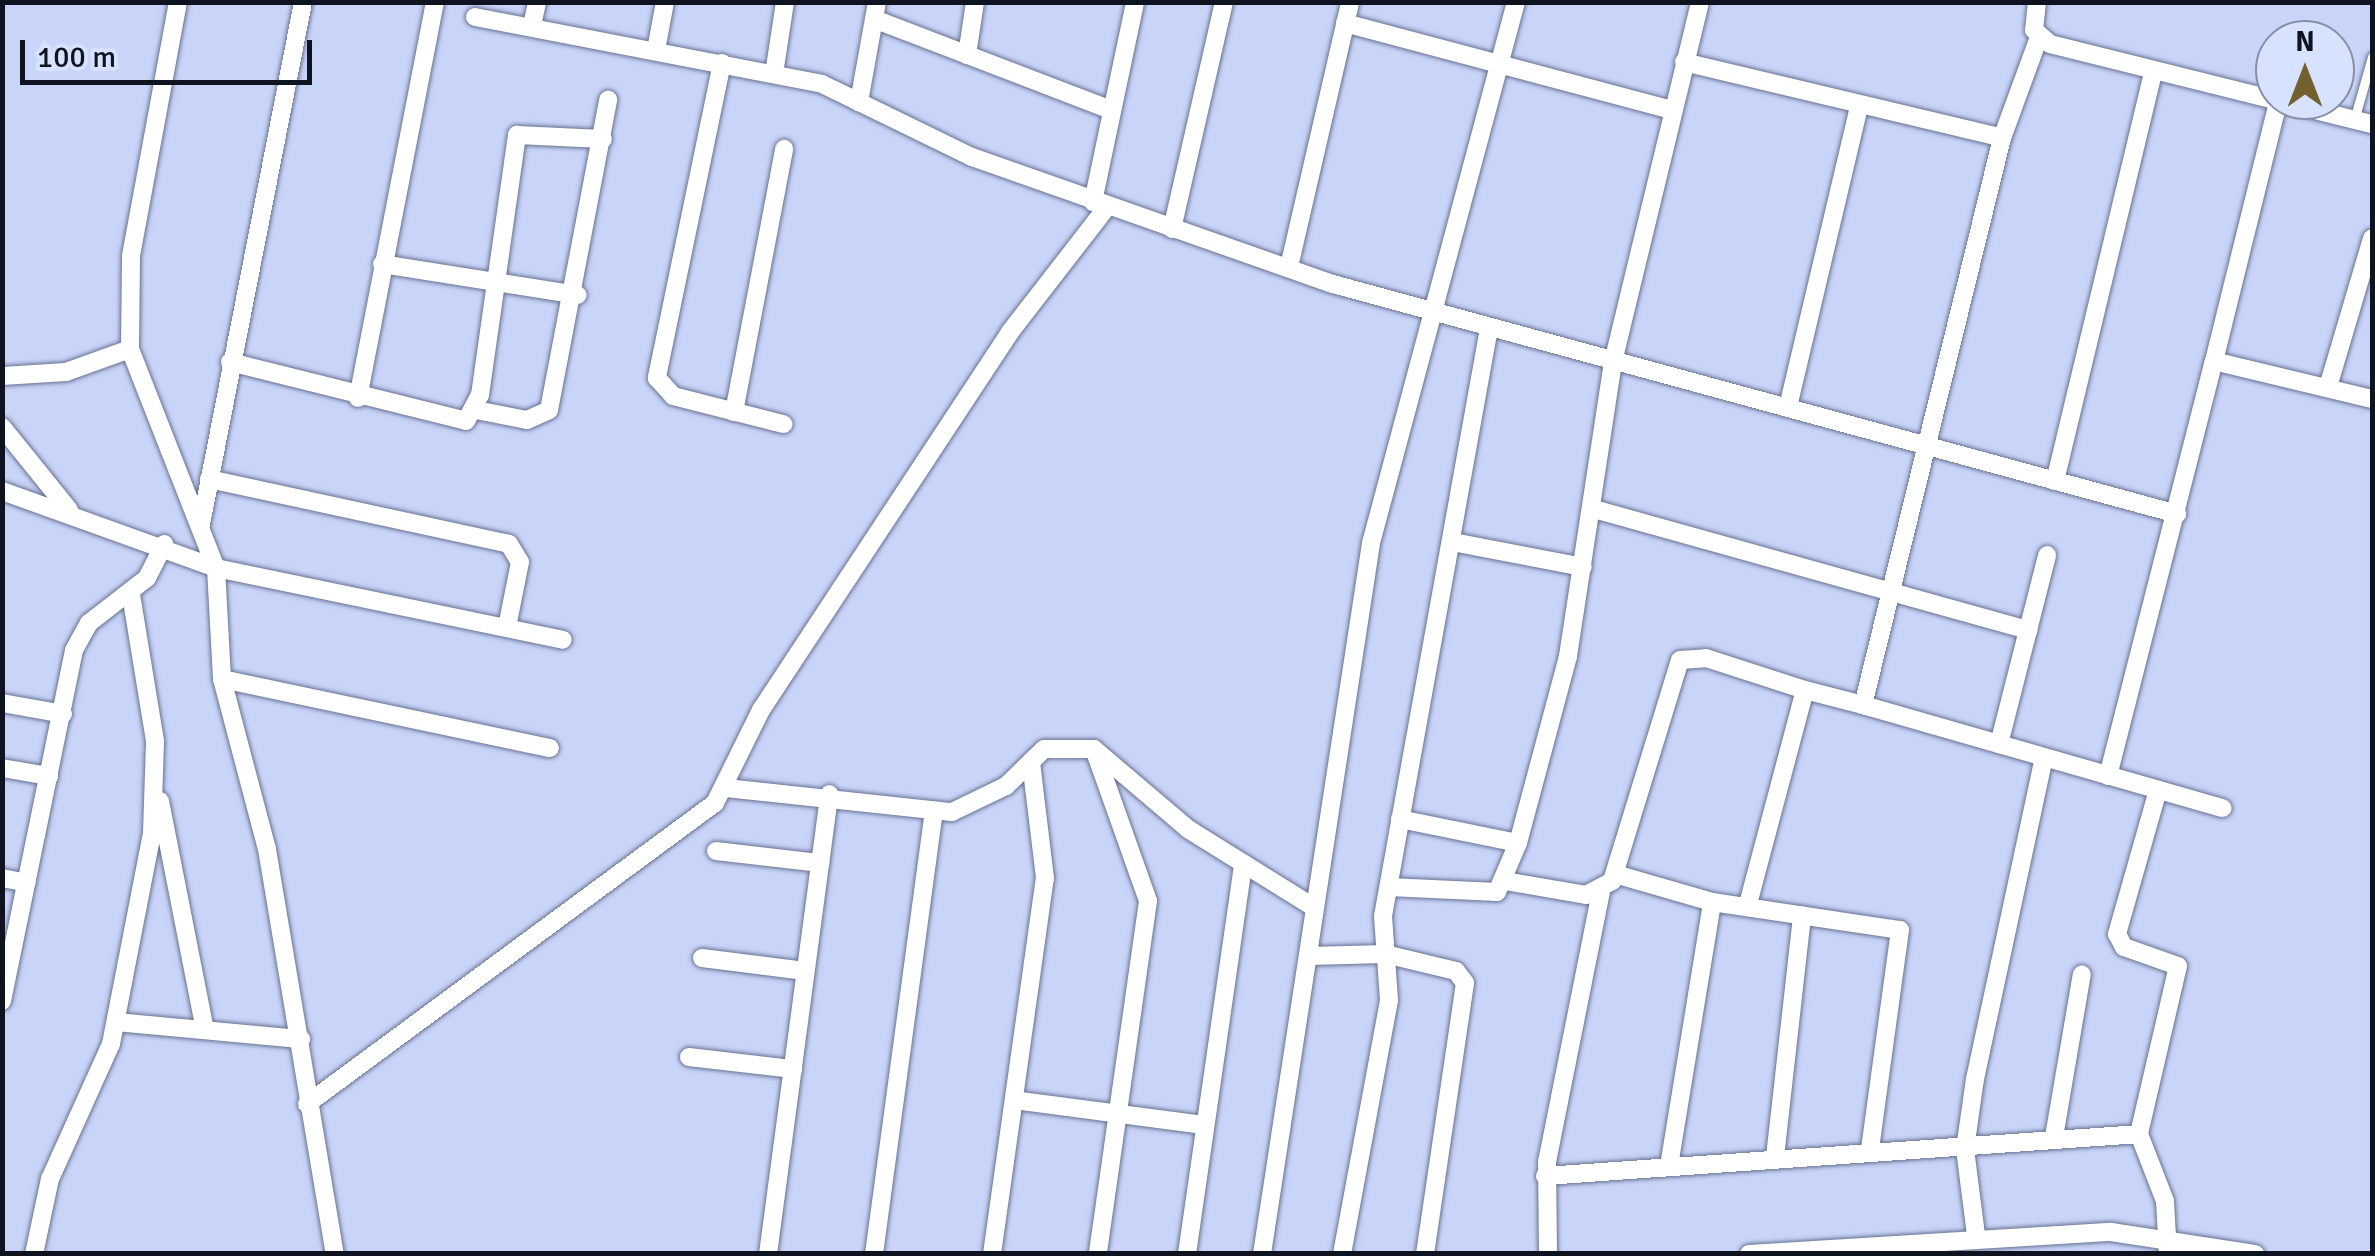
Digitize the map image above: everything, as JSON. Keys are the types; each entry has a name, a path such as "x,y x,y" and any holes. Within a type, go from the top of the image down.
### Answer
{"street":[{"path":"178,2 132,256 130,349 216,568 222,680 267,849 335,1254"},
{"path":"201,524 303,2"},
{"path":"358,398 436,2"},
{"path":"532,26 537,2"},
{"path":"656,50 665,2"},
{"path":"774,74 785,2"},
{"path":"968,54 976,2"},
{"path":"308,1104 684,830 726,788 761,710 1010,332 1100,204 1111,110 1134,2"},
{"path":"1172,229 1224,2"},
{"path":"1289,267 1350,2"},
{"path":"1262,1254 1308,956 1310,905 1372,543 1410,374 1438,309 1516,2"},
{"path":"1389,887 1487,896 1505,881 1518,843 1584,567 1613,362 1700,2"},
{"path":"1862,705 2002,138 2039,37 2037,2"},
{"path":"859,102 875,10 968,54 1111,110"},
{"path":"475,16 774,74 859,102 1100,204 1289,267 1438,309 1489,328 2177,514"},
{"path":"1345,23 1672,110"},
{"path":"2039,37 2153,72 2255,96"},
{"path":"1684,62 2002,138"},
{"path":"722,63 657,378 673,396 783,424"},
{"path":"2055,481 2153,72"},
{"path":"230,362 452,423 476,410 527,420 549,410 578,295 608,100"},
{"path":"1788,407 1859,106"},
{"path":"2108,776 2274,120"},
{"path":"476,410 517,135 603,139"},
{"path":"734,412 784,149"},
{"path":"2328,387 2370,260 2372,238"},
{"path":"382,264 578,295"},
{"path":"1342,1254 1388,1000 1385,954 1389,887 1489,328"},
{"path":"2,376 66,372 130,349"},
{"path":"2214,362 2372,399"},
{"path":"2,427 69,510"},
{"path":"209,479 509,544 520,562 507,627"},
{"path":"2,492 69,510 164,544 216,568 563,640"},
{"path":"1594,509 2028,630"},
{"path":"1453,542 1584,567"},
{"path":"2,1001 6,962 80,636 130,594 164,544"},
{"path":"1999,744 2047,555"},
{"path":"130,594 156,782 204,1026"},
{"path":"1548,1254 1545,1176 1601,892 1615,874 1680,660 1706,658 1805,690 2223,808"},
{"path":"222,680 550,748"},
{"path":"1748,904 1805,690"},
{"path":"2,704 63,714"},
{"path":"726,788 829,794 934,812 983,802 1031,762 1062,745 1094,749 1243,866 1310,905"},
{"path":"1094,749 1148,901 1098,1254"},
{"path":"1976,1234 1966,1140 2000,928 2044,756"},
{"path":"992,1254 1045,878 1031,762"},
{"path":"2,768 50,776"},
{"path":"34,1254 50,1179 116,1022 156,782"},
{"path":"2158,790 2116,934 2124,947 2178,966 2139,1134 2168,1234 2168,1254"},
{"path":"768,1254 829,794"},
{"path":"874,1254 934,812"},
{"path":"1400,819 1518,843"},
{"path":"716,852 820,863"},
{"path":"1187,1254 1243,866"},
{"path":"1615,874 1712,902 1748,904 1900,930 1870,1149"},
{"path":"2,878 27,882"},
{"path":"1505,881 1601,892"},
{"path":"1668,1166 1712,902"},
{"path":"1776,1157 1802,916"},
{"path":"1308,956 1385,954 1456,970 1465,983 1425,1254"},
{"path":"702,958 806,970"},
{"path":"2054,1137 2082,974"},
{"path":"116,1022 204,1026 301,1039"},
{"path":"689,1057 793,1070"},
{"path":"1014,1100 1204,1126"},
{"path":"1545,1176 1966,1140 2139,1134"},
{"path":"1749,1254 1976,1234 2168,1234 2255,1254"}],"lane":[{"path":"2363,122 2372,57"}]}
